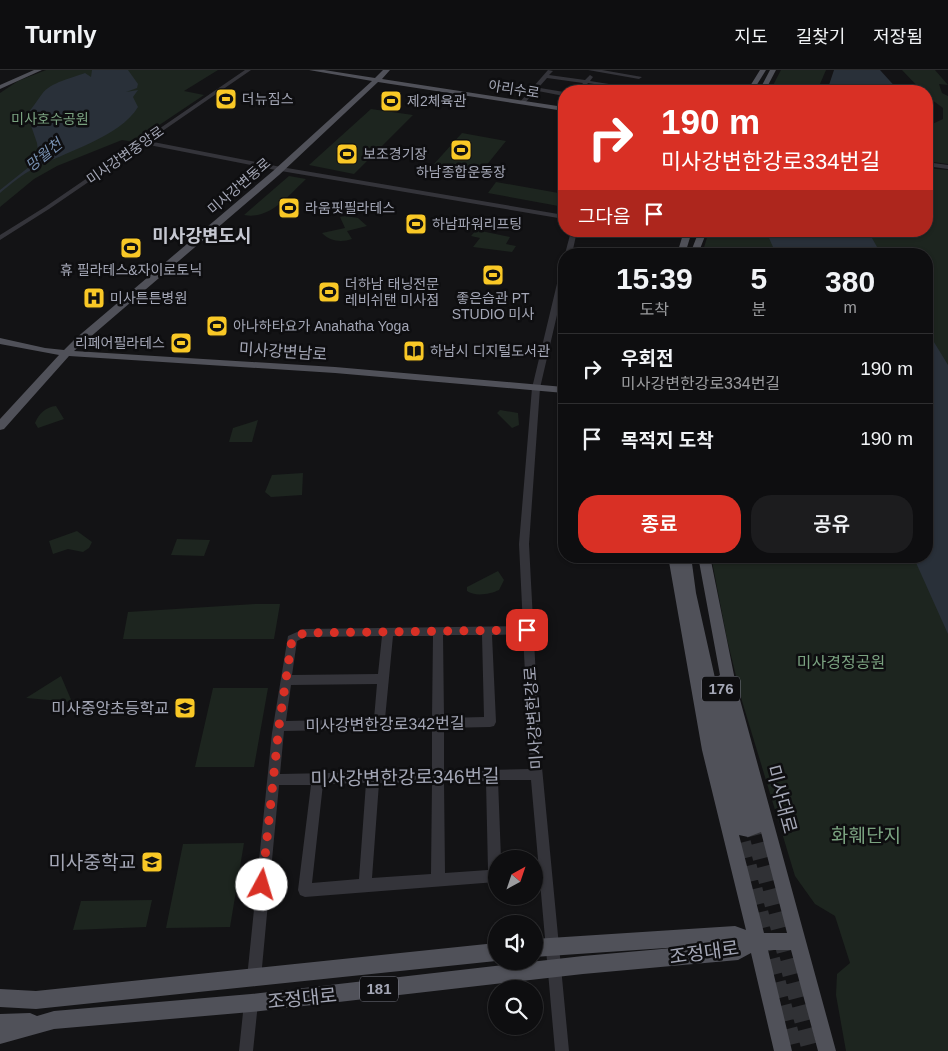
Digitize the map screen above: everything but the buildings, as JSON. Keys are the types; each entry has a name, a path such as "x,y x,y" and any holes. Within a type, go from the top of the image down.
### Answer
{"main road":[{"path":"0,83 30,70"},
{"path":"0,87 38,70"},
{"name":"아리수로","path":"312,70 558,108"},
{"name":"미사강변동로","path":"0,426 78,341 342,116 387,70"},
{"path":"747,85 756,70"},
{"path":"754,85 763,70"},
{"path":"760,85 769,70"},
{"path":"765,85 773,70"},
{"name":"미사강변남로","path":"0,341 67,354 327,369 558,390"},
{"name":"미사대로","path":"675,563 709,750 744,817 796,941 827,1051"},
{"name":"미사대로","path":"686,563 698,632 744,817"},
{"name":"미사대로","path":"697,563 742,787 744,817"},
{"name":"미사대로","path":"705,563 729,685 756,942 783,1051"},
{"name":"조정대로","path":"543,948 735,935 756,942 796,941"},
{"name":"조정대로","path":"0,1023 251,1003 554,968 738,951 756,942"},
{"name":"조정대로","path":"0,1005 488,953"},
{"name":"조정대로","path":"0,998 36,1000"},
{"name":"조정대로","path":"0,1035 54,1020"}],"street":[{"name":"미사강변중앙로","path":"0,238 248,70"},
{"path":"522,103 551,70"},
{"path":"591,70 639,77"},
{"path":"634,85 643,70"},
{"path":"583,85 595,71"},
{"path":"547,76 612,85"},
{"path":"550,92 562,78"},
{"path":"540,90 558,93"},
{"path":"144,142 281,169 558,216"},
{"path":"933,165 948,167"},
{"name":"미사강변한강로","path":"558,294 536,388 524,532 527,630 537,774 562,1051"},
{"path":"254,978 279,726 292,639 299,634 527,630"},
{"path":"438,631 438,880"},
{"name":"미사강변한강로342번길","path":"279,726 490,722 487,631"},
{"path":"379,724 388,632"},
{"path":"286,680 383,679"},
{"name":"미사강변한강로346번길","path":"274,780 537,774"},
{"path":"318,779 305,890 495,876 492,775"},
{"path":"365,886 373,778"},
{"path":"246,1051 251,1003"}],"green space":[{"name":"미사호수공원","path":"46,70 218,70 184,91 204,95 134,142 122,140 57,166 34,179 0,207 0,93 18,81"},
{"path":"781,70 826,70 820,85 773,85"},
{"path":"902,70 935,70 948,85 939,84 942,93 948,96 948,164 933,162 933,124 943,119 943,108 933,101 933,85 916,85"},
{"path":"371,109 413,115 354,174 309,165"},
{"path":"462,133 506,141 481,172 434,164"},
{"name":"미사경정공원","path":"933,169 948,170 948,1051 846,1051 836,995 837,974 850,963 835,916 815,904 795,876 742,701 727,639 712,563 933,563 933,248 704,248 707,237 933,237"},
{"path":"289,176 306,179 286,199 271,210 253,216 244,215"},
{"path":"496,182 558,193 558,206 488,193"},
{"path":"340,217 358,218 367,226 347,231 352,239 344,241 336,241 322,233 345,228"},
{"path":"476,230 510,237 506,244 516,246 512,252 473,247 480,238 471,236"},
{"path":"56,406 64,419 38,428 35,423 41,413 46,409"},
{"path":"500,410 518,413 519,425 512,428 497,413"},
{"path":"258,420 252,442 229,442 233,428"},
{"path":"303,473 302,495 271,497 265,492 272,475"},
{"path":"77,531 92,542 89,548 83,552 68,549 53,554 49,541"},
{"path":"177,539 210,540 204,556 171,555"},
{"path":"498,571 504,580 499,590 483,594 474,594 467,591 467,587"},
{"path":"280,604 274,639 123,639 128,612"},
{"path":"61,676 72,702 26,698"},
{"path":"213,688 268,688 254,767 195,767"},
{"path":"244,843 230,927 166,928 183,844"},
{"path":"152,900 146,927 73,930 81,901"}],"water":[{"name":"망월천","path":"92,70 128,70 138,84 137,88 126,92 138,90 133,97 138,107 130,118 119,127 91,143 30,170 0,193 0,190 39,159 37,143 27,114 42,94 51,86 85,73 91,77"},
{"path":"834,70 880,70 894,85 829,85"},
{"path":"769,237 871,237 878,248 773,248"},
{"path":"933,340 948,365 948,634 916,563 933,563"}],"tunnel":[{"path":"737,819 795,1051"},
{"path":"751,820 810,1051"}],"place":[{"name":"더뉴짐스","path":"226,99"},
{"name":"제2체육관","path":"391,101"},
{"name":"하남종합운동장","path":"461,150"},
{"name":"보조경기장","path":"347,154"},
{"name":"라움핏필라테스","path":"289,208"},
{"name":"하남파워리프팅","path":"416,224"},
{"name":"휴 필라테스&자이로토닉","path":"131,248"},
{"name":"좋은습관 PT STUDIO 미사","path":"493,275"},
{"name":"더하남 태닝전문 레비쉬탠 미사점","path":"329,292"},
{"name":"미사튼튼병원","path":"94,298"},
{"name":"아나하타요가 Anahatha Yoga","path":"217,326"},
{"name":"리페어필라테스","path":"181,343"},
{"name":"하남시 디지털도서관","path":"414,351"},
{"name":"미사중앙초등학교","path":"185,708"},
{"name":"미사중학교","path":"152,862"}],"district":[{"name":"미사강변도시","path":"202,236"}],"route":[{"path":"262,885 279,726 292,639 304,633 527,630"}],"park label":[{"name":"화훼단지","path":"866,835"}]}
